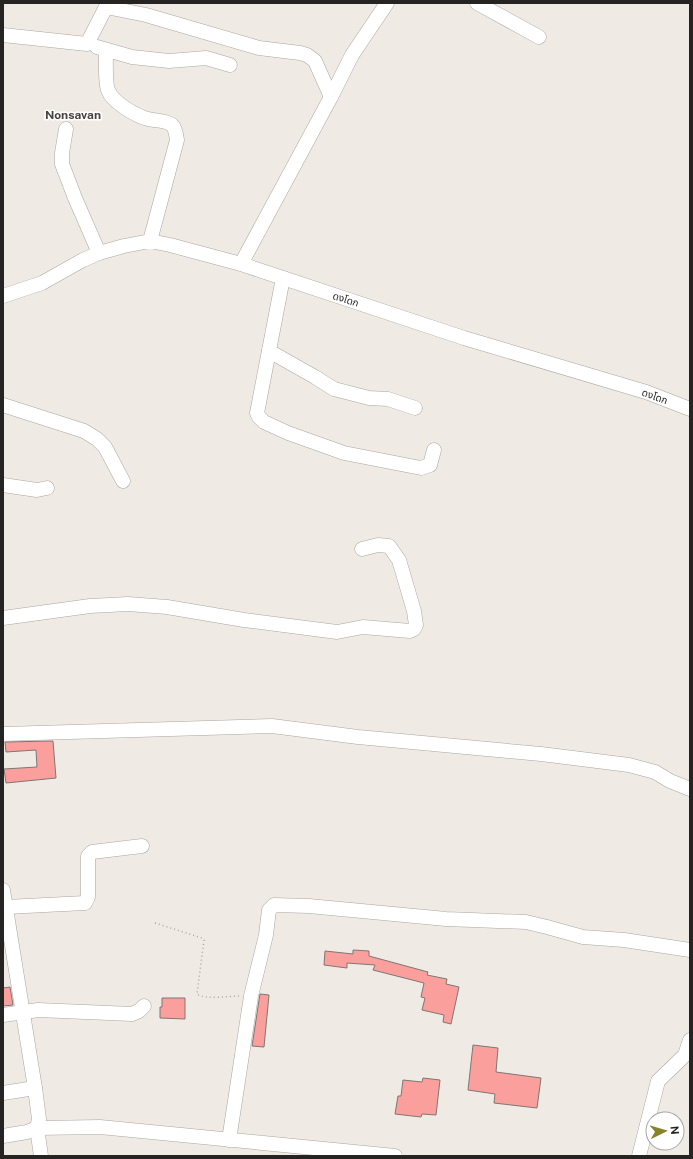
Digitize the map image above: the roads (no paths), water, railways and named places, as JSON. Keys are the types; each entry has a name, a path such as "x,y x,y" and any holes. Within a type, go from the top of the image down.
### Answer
{"street":[{"path":"241,264 352,55 387,3"},
{"path":"477,3 539,37"},
{"path":"87,44 107,5 258,48 307,55 315,61 331,97"},
{"path":"3,35 87,44 132,57 169,61 206,58 230,65"},
{"path":"106,50 108,92 132,113 147,119 167,123 172,125 175,130 176,140 150,241"},
{"path":"66,129 62,153 62,164 75,198 100,253"},
{"name":"ดงโดก","path":"3,296 42,283 83,260 100,253 124,246 150,241 241,264 464,338 646,392 690,409"},
{"path":"283,278 257,413 258,417 264,422 344,453 421,468 430,465 434,450"},
{"path":"269,351 334,389 369,398 388,399 415,408"},
{"path":"3,405 84,431 97,438 105,447 124,481"},
{"path":"3,485 37,490 48,488"},
{"path":"3,618 90,606 128,604 167,606 244,620 337,632 363,627 410,631 414,629 416,625 414,611 399,560 389,546 378,545 362,549"},
{"path":"3,734 272,726 358,737 541,754 629,765 655,772 670,781 690,789"},
{"path":"6,907 85,903 88,897 88,856 92,852 142,846"},
{"path":"3,890 35,1088 39,1119 37,1128 41,1156"},
{"path":"229,1140 251,996 266,935 269,910 274,905 309,906 446,919 526,922 583,937 624,940 690,950"},
{"path":"3,1014 38,1010 132,1014 139,1011 144,1006"},
{"path":"639,1156 658,1081 685,1055 690,1040"},
{"path":"3,1093 35,1088"},
{"path":"3,1136 27,1132 37,1128 100,1127 395,1156"}],"district":[{"name":"Nonsavan","path":"73,115"}]}
